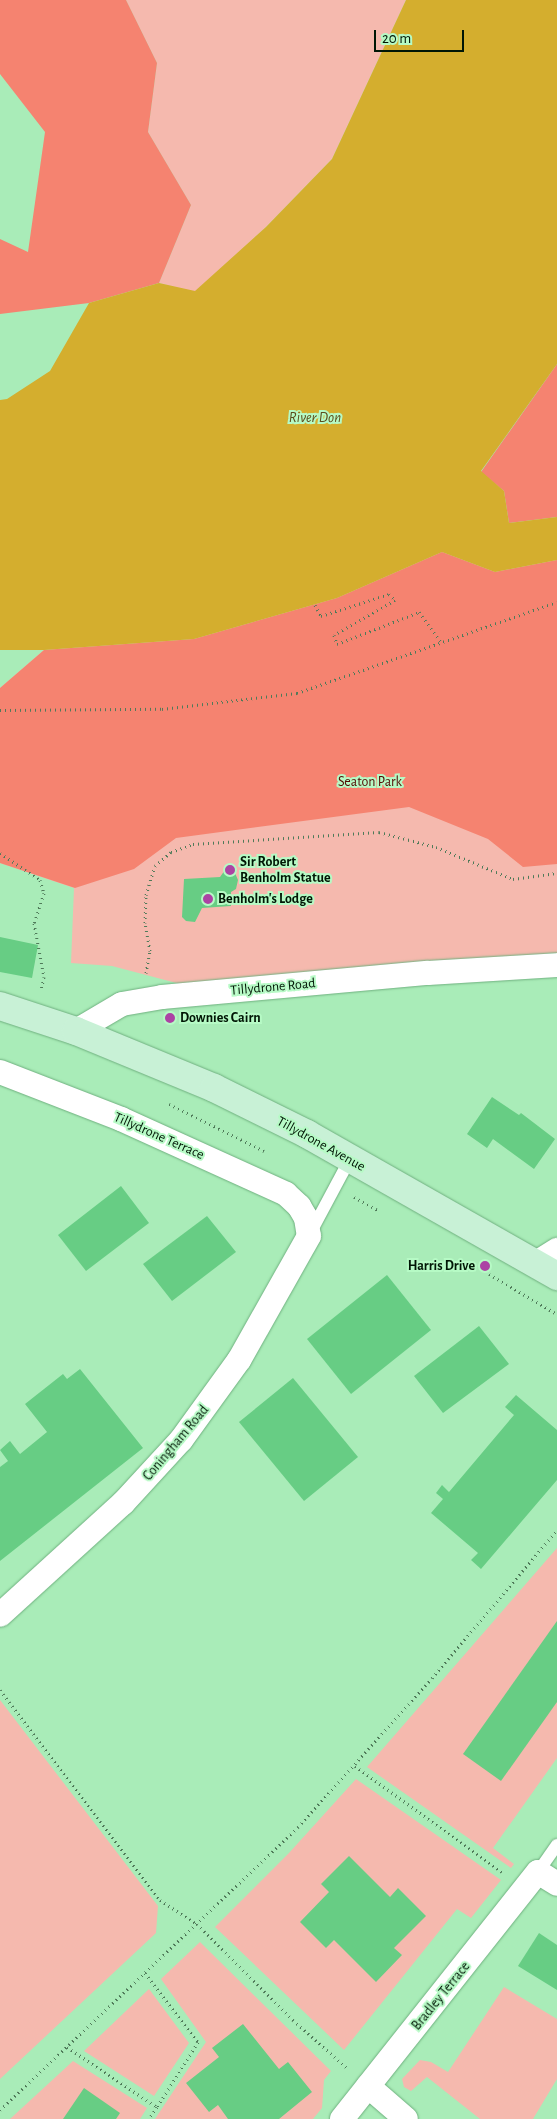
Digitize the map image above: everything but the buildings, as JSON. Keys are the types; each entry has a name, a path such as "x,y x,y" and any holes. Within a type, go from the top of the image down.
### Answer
{"main road":[{"path":"0,1006 76,1031"},
{"name":"Tillydrone Avenue","path":"76,1031 214,1088 550,1263"}],"street":[{"name":"Tillydrone Road","path":"76,1031 122,1004 162,997 428,973 557,966"},
{"name":"Tillydrone Terrace","path":"0,1072 106,1112 286,1194 299,1206 307,1227"},
{"name":"Coningham Road","path":"0,1615 123,1503 181,1440 239,1360 307,1227"},
{"name":"Bradley Terrace","path":"342,2119 540,1882"},
{"path":"368,2086 406,2119"}],"lane":[{"name":"Coningham Road","path":"307,1227 350,1159"},
{"path":"540,1882 557,1845"}],"path":[{"path":"315,604 321,616 389,594 395,600 334,635 337,644 420,612 442,644"},
{"path":"0,711 162,709 297,693 442,644 557,602"},
{"path":"122,1004 145,976 150,950 145,923 146,895 155,866 171,852 193,844 379,832 436,847 513,879 557,873"},
{"path":"0,854 40,880 44,893 34,924 44,977 33,1017"},
{"path":"0,2110 298,1827 355,1766 557,1530"},
{"path":"0,1690 160,1900 197,1924 293,2020 368,2086"},
{"path":"355,1766 540,1882"},
{"path":"145,1972 198,2042 149,2119"},
{"path":"66,2047 157,2106"}],"green space":[{"path":"0,0 126,0 157,63 148,132 191,205 159,283 89,303 0,314 0,239 28,252 45,132 0,74"},
{"path":"126,0 406,0 332,159 266,227 195,292 159,283 191,205 148,132 157,63"},
{"path":"557,364 557,517 509,523 504,491 481,472"},
{"name":"Seaton Park","path":"442,552 495,572 557,560 557,953 184,985 112,966 71,963 74,888 0,863 0,688 44,650 194,639 337,598"},
{"name":"Seaton Park","path":"442,552 495,572 557,560 557,864 523,867 488,839 409,807 176,838 134,869 75,888 0,863 0,688 44,650 194,639 337,598"},
{"path":"557,1548 557,1758 493,1848 514,1864 511,1868 367,1767"},
{"path":"0,1700 158,1906 156,1933 0,2079"},
{"path":"356,1779 501,1880 471,1918 457,1909 344,2050 215,1927 289,1853"},
{"path":"200,1942 331,2071 324,2080 322,2108 313,2119 155,2119 206,2042 161,1979"},
{"path":"504,1987 557,2019 557,2079 533,2119 480,2119 427,2077 411,2091 404,2087 402,2079 420,2060 431,2062 448,2072"},
{"path":"149,1989 189,2043 154,2096 84,2051"},
{"path":"73,2061 147,2108 140,2119 10,2119"}],"water":[{"name":"River Don","path":"406,0 557,0 557,364 481,471 504,491 509,523 557,517 557,560 495,572 442,552 337,598 194,639 44,650 0,650 0,400 7,399 50,371 89,303 159,283 195,291 266,227 332,159"}],"place":[{"name":"Sir Robert Benholm Statue","path":"230,870"},
{"name":"Benholm's Lodge","path":"208,899"},
{"name":"Downies Cairn","path":"170,1018"},
{"name":"Harris Drive","path":"485,1266"}]}
